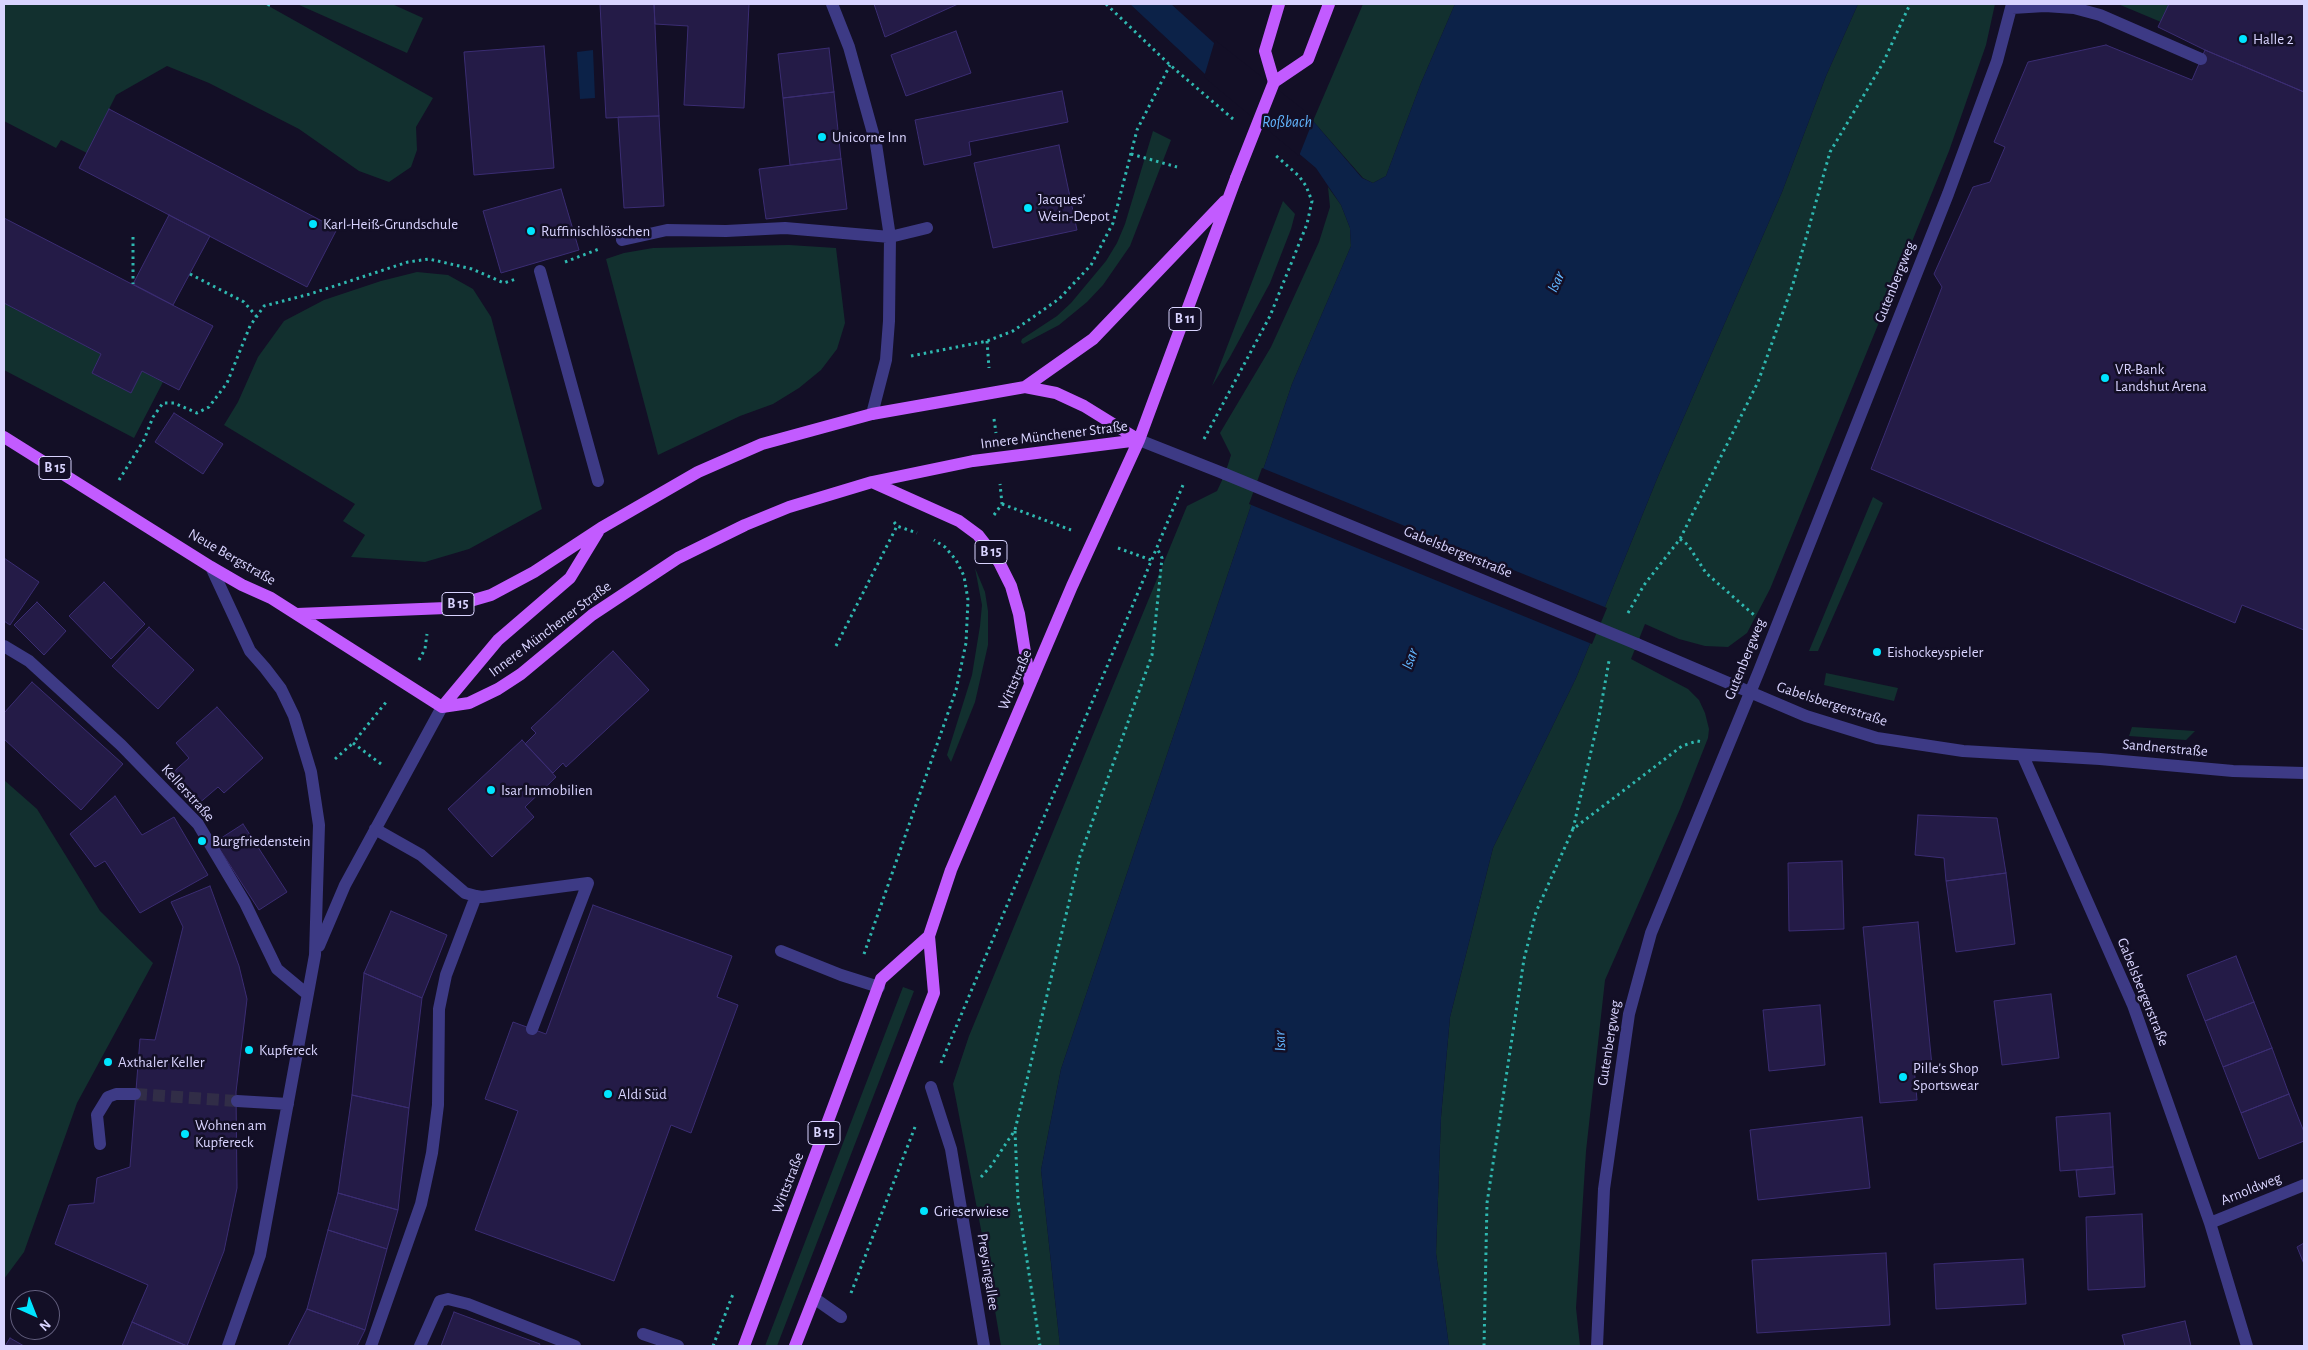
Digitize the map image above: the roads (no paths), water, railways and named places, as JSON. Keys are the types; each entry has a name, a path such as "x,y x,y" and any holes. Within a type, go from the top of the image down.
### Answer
{"main road":[{"path":"1279,4 1265,51 1274,82 1308,58 1329,4"},
{"name":"B 11","path":"1139,440 1236,178 1274,82"},
{"path":"1025,387 1093,340 1229,197"},
{"name":"Innere Münchener Straße","path":"297,614 446,608 491,595 534,572 601,528 698,472 762,444 872,414 1025,387 1056,393 1084,406 1139,440"},
{"name":"Neue Bergstraße","path":"4,437 242,585 271,598 297,614 442,707"},
{"name":"Innere Münchener Straße","path":"442,707 469,703 498,689 521,674 592,615 678,558 744,525 790,507 872,482 973,461 1139,440"},
{"name":"Wittstraße","path":"795,1346 934,993 929,936 951,870 1101,521 1139,440"},
{"name":"B 15","path":"872,482 959,521 978,535 999,562 1011,586 1019,614 1030,685"},
{"path":"442,707 498,640 570,578 601,528"},
{"name":"Wittstraße","path":"744,1346 882,979 929,936"}],"street":[{"path":"832,4 849,47 876,144 890,238 889,322 886,360 872,414"},
{"path":"2012,6 2074,8 2100,14 2201,59"},
{"name":"Gutenbergweg","path":"1596,1346 1604,1189 1628,1014 1651,933 1750,692 1948,194 1998,62 2012,6"},
{"path":"622,240 667,230 726,231 785,228 890,238 927,228"},
{"path":"540,271 598,481"},
{"name":"Gabelsbergerstraße","path":"1139,440 1637,644 1806,716 1877,738 1963,751 2023,756 2133,1005 2210,1222 2247,1346"},
{"path":"211,566 250,651 265,668 288,701 311,772 319,825 315,955 260,1255 228,1346"},
{"name":"Kellerstraße","path":"4,646 29,661 121,745 198,824 245,903 277,969 307,994"},
{"path":"315,955 345,885 442,707"},
{"name":"Sandnerstraße","path":"2023,756 2100,759 2233,771 2304,773"},
{"path":"375,829 421,855 465,893 476,896 482,897 588,883 532,1029"},
{"path":"371,1346 421,1204 432,1153 438,1105 439,1009 446,975 476,896"},
{"path":"781,951 879,987"},
{"name":"Preysingallee","path":"931,1087 951,1149 984,1346"},
{"path":"100,1144 97,1115 108,1097 116,1094 135,1094"},
{"path":"237,1100 288,1104"},
{"name":"Arnoldweg","path":"2210,1222 2304,1185"},
{"path":"420,1346 440,1301 448,1298 575,1346"},
{"path":"814,1298 841,1317"},
{"path":"643,1334 678,1346"}],"water":[{"path":"1130,4 1171,4 1214,43 1313,121 1362,178 1373,183 1386,176 1421,83 1455,4 1858,4 1826,76 1782,192 1659,474 1576,678 1493,848 1450,1017 1441,1117 1436,1253 1449,1346 1060,1346 1041,1170 1061,1069 1292,384 1351,246 1350,228 1341,205 1316,168 1205,74"},
{"path":"593,50 595,98 580,99 577,52"}],"tunnel":[{"path":"135,1094 237,1101"}],"place":[{"name":"Halle 2","path":"2243,39"},
{"name":"Unicorne Inn","path":"822,137"},
{"name":"Jacques’ Wein-Depot","path":"1028,208"},
{"name":"Karl-Heiß-Grundschule","path":"313,224"},
{"name":"Ruffinischlösschen","path":"531,231"},
{"name":"VR-Bank Landshut Arena","path":"2105,378"},
{"name":"Eishockeyspieler","path":"1877,652"},
{"name":"Isar Immobilien","path":"491,790"},
{"name":"Burgfriedenstein","path":"202,841"},
{"name":"Kupfereck","path":"249,1050"},
{"name":"Axthaler Keller","path":"108,1062"},
{"name":"Pille's Shop Sportswear","path":"1903,1077"},
{"name":"Aldi Süd","path":"608,1094"},
{"name":"Wohnen am Kupfereck","path":"185,1134"},
{"name":"Grieserwiese","path":"924,1211"}],"water label":[{"name":"Roßbach","path":"1287,122"},
{"name":"Isar","path":"1556,282"},
{"name":"Isar","path":"1410,659"},
{"name":"Isar","path":"1280,1041"}]}
